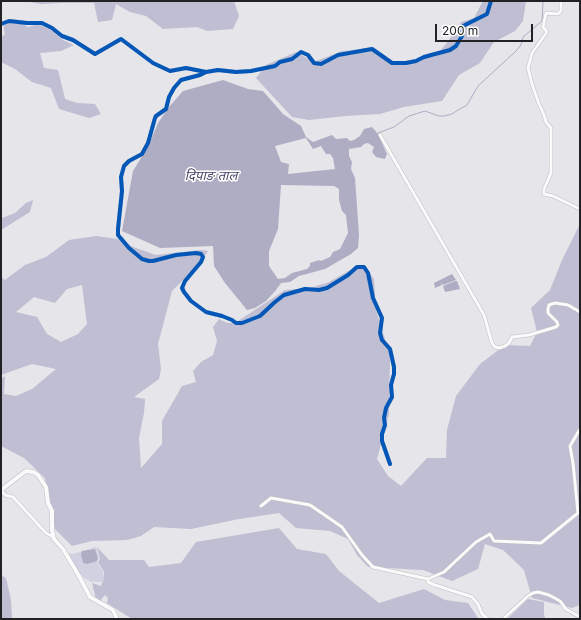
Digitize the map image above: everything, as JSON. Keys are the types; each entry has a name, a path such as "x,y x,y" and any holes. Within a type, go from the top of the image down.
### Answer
{"main road":[{"path":"1,490 26,471 33,472 38,475 46,487 48,503 52,515 53,537 63,550 90,597 113,610 117,619"}],"street":[{"path":"1,24 9,21 42,23 52,28 62,36 73,40 94,54 121,39 153,62 170,71 186,68 206,72 218,70 236,72 269,68 285,60 292,59 301,52 308,55 314,63 321,64 338,55 372,49 392,63 416,61 424,57 450,50 456,46 462,36 463,26 487,14 491,1"},
{"path":"560,1 561,11 558,14 546,13 543,26 547,32 532,53 528,68 539,104 546,122 551,128 551,173 544,189 544,194 553,196 580,209"},
{"path":"206,72 200,76 181,80 174,88 169,97 166,109 155,118 148,143 142,154 129,161 124,166 121,177 122,191 118,234 129,248 142,259 149,261 176,254 201,254 203,257 201,262 184,281 182,288 184,292 191,301 206,312 222,316 236,323 242,323 260,316 284,296 305,288 319,290 327,288 348,275 357,267 364,267 368,273 373,298 382,318 380,334 382,340 390,349 394,367 391,385 392,397 386,408 384,418 385,425 382,434 382,441 390,464"},
{"path":"380,135 484,315 492,343 495,347 499,348 505,346 509,343 512,337 529,335 556,327 558,325 557,322 548,314 550,305 554,303 568,305 580,312"},
{"path":"261,506 271,498 310,505 342,527 362,555 373,567 428,579 444,572 476,542 490,534 494,541 540,543 578,513 570,446 580,429"},
{"path":"1,490 5,495 13,497 46,534 53,537"},
{"path":"428,579 428,582 435,585 472,597 478,604 482,614 488,619"},
{"path":"503,619 528,596 538,592 550,595 560,601 566,609 580,617"}],"shaded area":[{"path":"25,1 234,1 239,16 233,29 207,31 197,27 163,29 146,16 130,12 116,4 112,20 98,22 94,3 40,4"},
{"path":"483,1 526,1 523,21 515,31 494,42 480,63 459,75 442,101 404,107 380,114 309,120 292,117 256,78 266,65 296,52 314,62 342,51 370,50 391,64 436,56 461,22 474,18"},
{"path":"16,20 28,27 39,24 54,32 63,40 74,45 61,51 40,53 44,68 58,70 65,99 77,103 95,104 101,114 89,118 59,109 51,88 32,82 15,69 1,62 1,38 5,34 3,24"},
{"path":"33,200 30,212 1,230 1,218 15,213 26,203"},
{"path":"580,224 580,605 572,608 532,598 524,570 503,550 485,544 478,569 452,581 423,570 368,567 357,555 348,539 330,531 296,528 279,513 239,519 191,529 154,527 141,536 127,540 92,541 72,546 55,529 45,478 24,458 1,446 1,379 5,376 4,394 16,396 32,389 56,369 32,364 1,375 1,277 5,280 25,265 46,257 69,240 96,236 118,239 133,247 156,255 201,250 208,251 200,263 172,291 158,344 161,369 159,379 134,397 145,399 139,438 141,468 162,444 162,421 182,386 196,382 193,371 201,362 213,355 217,341 213,327 219,319 227,323 235,323 285,290 310,288 329,282 350,270 365,266 374,279 376,310 390,355 389,414 377,459 388,476 401,486 427,458 446,458 447,430 456,396 480,364 505,345 530,346 537,332 531,308 550,290 562,260","holes":["82,285 87,324 78,334 61,342 47,334 37,317 16,312 34,297 55,303 67,289"]},
{"path":"279,528 297,549 326,554 339,571 379,603 424,589 445,600 468,603 478,618 132,619 107,603 108,598 105,595 100,601 96,599 92,583 101,586 104,578 104,572 98,562 100,559 97,547 109,560 144,560 149,567 181,563 196,542"},
{"path":"96,547 99,558 97,562 103,572 104,578 102,582 91,582 80,575 67,553 73,554"},
{"path":"1,575 6,578 11,600 12,619 1,619"},
{"path":"528,599 544,602 545,618 560,619 507,619"}],"water":[{"name":"दिपाङ ताल","path":"223,80 248,89 263,91 283,114 301,126 306,137 313,142 332,135 336,139 347,138 350,141 354,140 360,136 364,129 372,127 378,134 387,154 385,159 376,157 372,152 374,147 368,143 361,147 349,149 349,156 352,162 351,169 355,178 359,235 358,248 351,254 325,269 299,276 290,282 281,283 266,301 255,308 247,310 225,283 214,266 213,246 160,248 122,231 133,171 148,147 158,123 183,91","holes":["306,138 313,149 321,146 326,154 330,154 333,158 335,169 288,174 289,164 281,162 275,146","281,185 334,186 339,189 339,200 342,211 346,215 348,233 340,249 333,252 330,257 321,261 319,260 310,263 310,266 307,269 292,273 285,278 278,279 269,266 269,251 278,229"]},
{"path":"452,274 456,280 443,285 441,282 442,285 435,288 434,283"},
{"path":"457,281 460,289 445,292 443,286"},
{"path":"95,549 98,558 97,561 87,564 83,563 81,554 82,551"}],"waterway":[{"path":"378,133 394,127 409,116 425,111 439,116 444,116 452,114 467,105 478,86 515,52 521,45 523,37 542,21 543,1"}],"cycle path":[{"path":"1,24 9,21 42,23 95,54 121,39 153,63 170,71 186,68 206,72 218,70 236,72 251,71 275,66 280,62 292,59 301,52 308,55 314,63 321,64 338,55 372,49 392,63 416,61 424,57 450,50 456,46 462,36 463,26 487,14 491,1"},
{"path":"206,72 181,80 174,88 169,97 166,109 155,118 148,143 142,154 129,161 124,166 121,177 122,191 118,235 129,248 142,259 149,261 176,255 201,254 203,257 201,262 185,281 182,288 184,292 191,301 206,312 222,316 236,323 242,323 260,316 284,295 305,289 319,290 327,288 348,275 357,267 364,267 368,273 373,298 382,318 380,333 382,340 390,349 394,367 391,385 392,397 386,408 384,418 385,425 382,434 382,441 390,464"}]}
